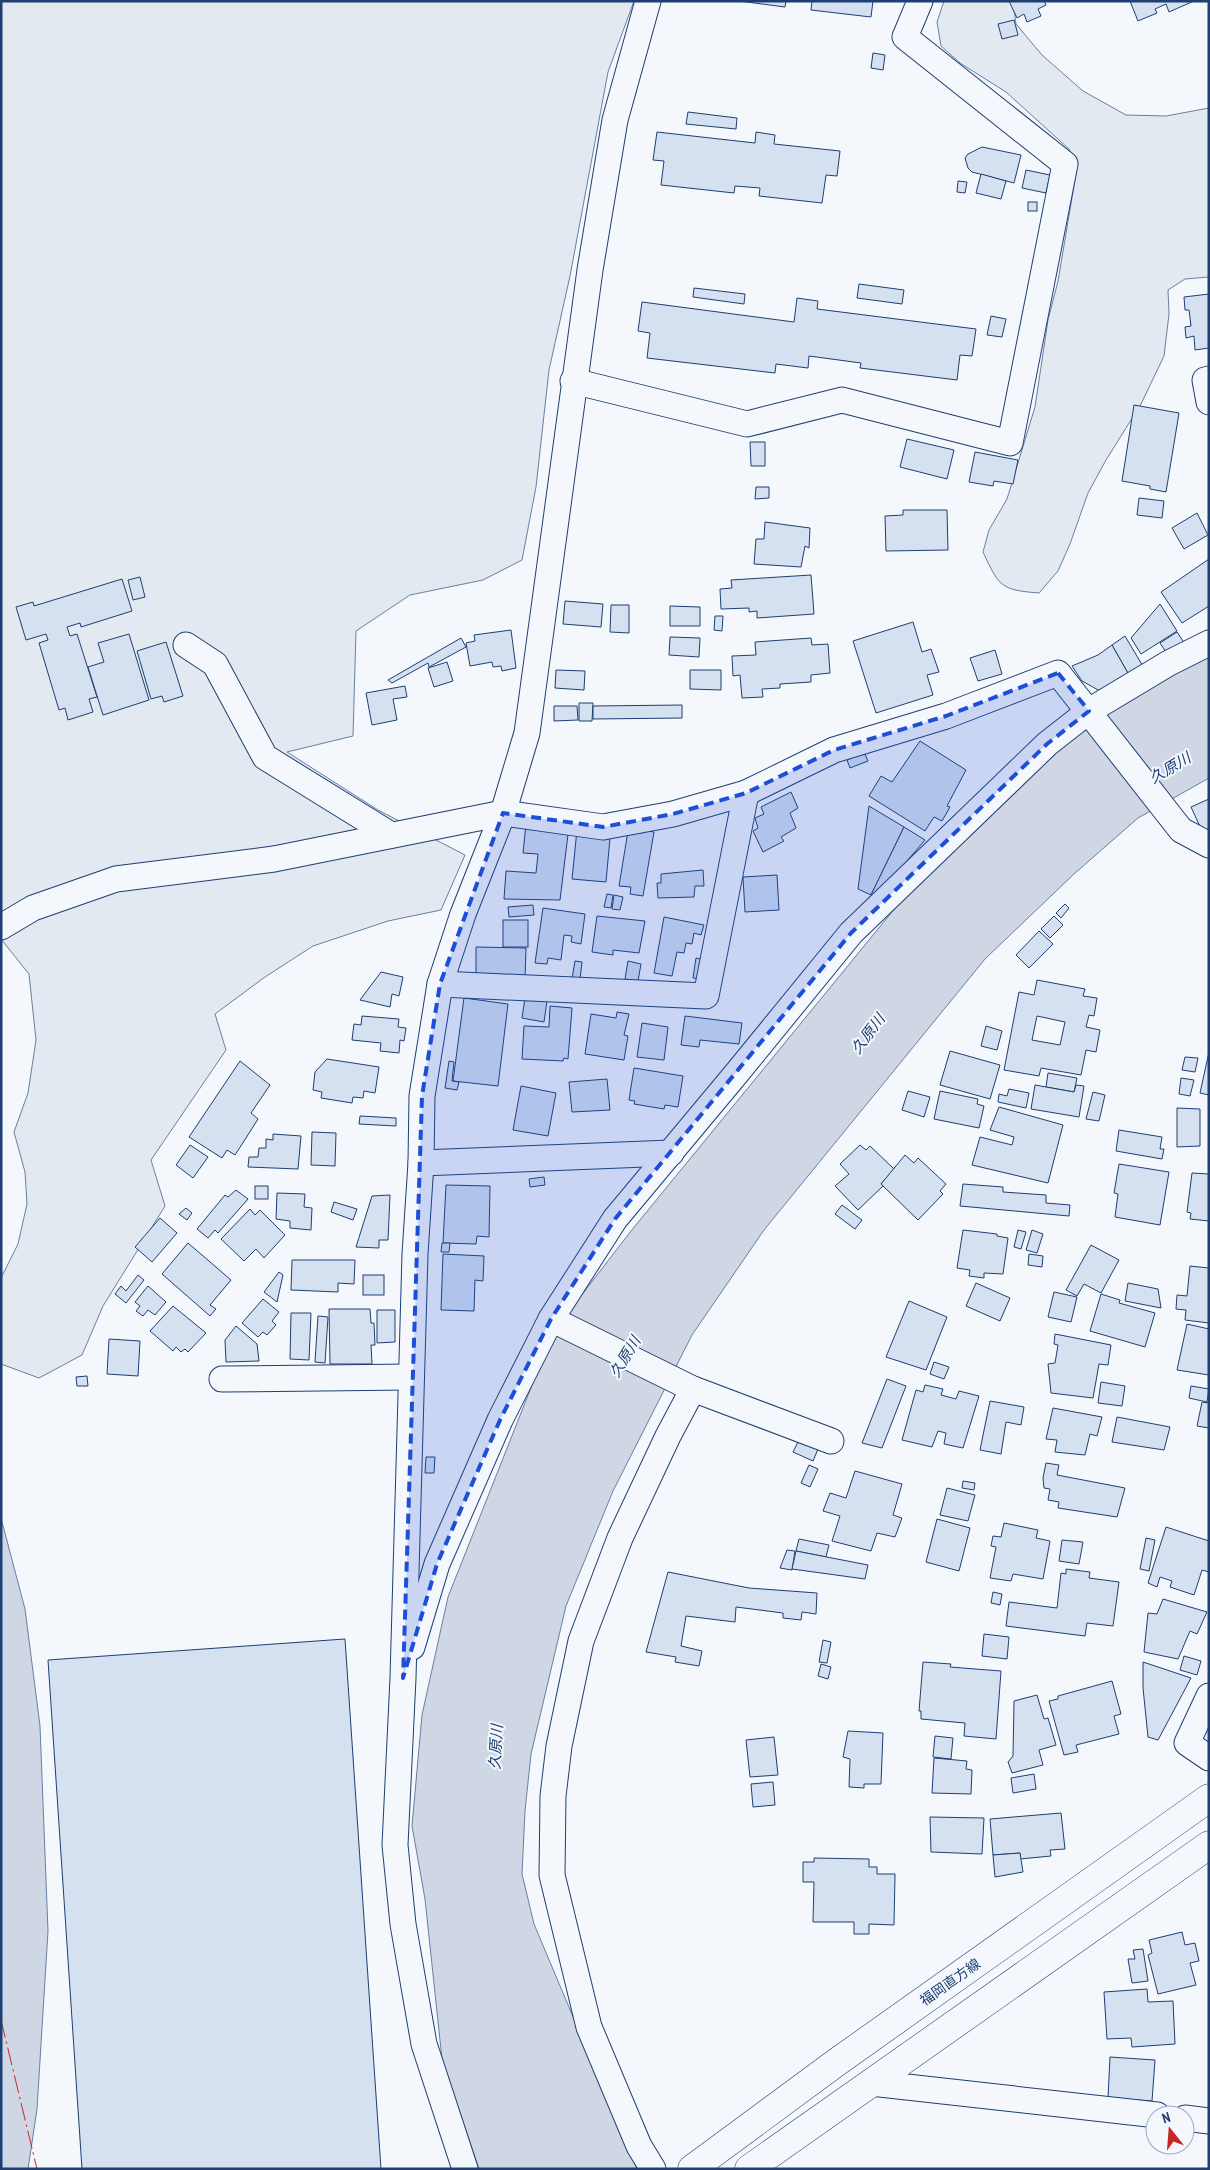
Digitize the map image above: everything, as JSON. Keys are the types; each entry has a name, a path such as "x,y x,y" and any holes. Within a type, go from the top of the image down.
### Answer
{"main road":[{"name":"福岡直方線","path":"692,2169 837,2062 1209,1798"},
{"path":"749,2169 1209,1846"}],"street":[{"path":"465,2169 424,2044 403,1924 395,1845 403,1678 414,1254 421,1163 422,1096 440,984 463,914 503,813 527,733 573,381 615,120 648,1"},
{"path":"573,381 747,424 842,400 1010,444 1065,164 905,37 920,1"},
{"path":"1209,379 1205,380 1209,402"},
{"path":"403,1678 437,1564 500,1420 551,1319 614,1219 671,1153 851,933 1048,744 1089,711 1170,663 1209,643"},
{"path":"186,645 215,664 265,757 391,835"},
{"path":"1,927 33,908 116,879 274,859 503,813 603,827 673,814 746,793 834,750 946,716 1058,674 1089,711 1166,812 1182,830 1209,845"},
{"path":"440,984 706,996 746,793"},
{"path":"421,1163 671,1153"},
{"path":"551,1319 693,1389 831,1441"},
{"path":"222,1379 411,1377"},
{"path":"652,2169 639,2146 589,2027 552,1875 553,1796 559,1746 581,1641 620,1538 668,1436 693,1389"},
{"path":"1209,1696 1187,1743 1209,1758"},
{"path":"871,2083 1145,2114"},
{"path":"1195,2119 1209,2121"}],"highlighted area":[{"path":"1058,673 1089,711 1047,744 851,933 615,1219 551,1319 500,1420 437,1564 403,1678 422,1096 440,984 503,813 603,827 673,814 746,793 834,750 946,716"}],"shaded area":[{"path":"1,1 634,1 608,72 570,276 549,370 536,487 522,560 483,580 410,595 356,631 353,736 287,752 378,810 465,855 441,910 388,921 313,946 265,977 215,1014 226,1050 151,1160 165,1206 103,1306 82,1355 39,1378 1,1364 1,1278 18,1244 27,1204 25,1172 14,1132 28,1093 36,1040 29,974 1,939"},
{"path":"944,1 1013,1 1016,24 1042,55 1083,91 1126,115 1166,116 1209,108 1209,277 1185,279 1168,290 1169,314 1164,356 1141,404 1088,493 1070,544 1058,571 1039,593 1016,590 1002,584 997,579 983,552 989,530 1007,499 1035,407 1048,320 1058,281 1077,168 1069,149 1006,92 960,63 941,46 937,22"}],"water":[{"name":"久原川","path":"1209,654 1209,778 1138,818 1074,874 985,959 764,1230 692,1335 613,1491 566,1606 531,1754 525,1811 522,1874 534,1924 637,2169 479,2169 442,2059 425,1899 412,1826 422,1715 448,1597 546,1350 570,1310 631,1231 905,896 1064,742 1182,666"},
{"path":"1,1518 25,1609 40,1726 48,1931 37,2109 28,2169 1,2169"}],"building":[{"path":"739,1 786,1 785,7"},
{"path":"812,1 873,1 871,17 811,10"},
{"path":"1009,1 1044,1 1046,5 1038,9 1041,16 1027,22 1024,14 1017,18"},
{"path":"1130,1 1194,1 1169,12 1166,4 1155,9 1157,13 1138,21"},
{"path":"1014,20 1018,35 1002,39 998,24"},
{"path":"873,53 885,55 883,70 871,68"},
{"path":"688,112 737,118 736,129 686,124"},
{"path":"657,132 755,143 756,132 775,135 774,144 840,151 837,176 826,175 822,203 759,196 760,188 735,186 734,193 661,185 664,161 653,160"},
{"path":"982,147 1021,155 1014,183 972,172 968,168 965,158 968,154"},
{"path":"1026,170 1050,175 1046,193 1022,188"},
{"path":"981,174 1006,181 1001,199 976,193"},
{"path":"958,181 967,182 965,193 957,192"},
{"path":"1028,202 1037,202 1037,211 1028,211"},
{"path":"859,284 904,290 902,304 857,298"},
{"path":"694,288 745,294 744,304 693,297"},
{"path":"1209,294 1209,348 1195,350 1194,336 1186,338 1185,327 1191,326 1189,310 1185,310 1184,297"},
{"path":"797,298 818,301 817,309 976,329 972,356 960,355 957,380 860,368 861,363 809,356 808,368 776,364 775,373 647,358 650,333 638,331 642,302 794,322"},
{"path":"991,316 1006,319 1002,337 987,335"},
{"path":"1134,405 1179,413 1166,492 1150,489 1150,486 1122,481"},
{"path":"907,439 954,450 947,479 900,467"},
{"path":"750,442 765,442 765,466 751,466"},
{"path":"975,452 1018,460 1013,484 994,481 993,486 969,482"},
{"path":"756,487 769,487 769,498 755,499"},
{"path":"1139,498 1164,501 1162,518 1137,515"},
{"path":"903,510 947,510 948,550 886,551 885,516 903,515"},
{"path":"1197,513 1208,535 1184,549 1172,528"},
{"path":"765,522 810,528 809,548 805,546 801,567 754,564 756,539 764,539"},
{"path":"1209,559 1209,606 1182,623 1161,592"},
{"path":"811,575 814,614 757,618 757,611 749,612 749,608 721,609 720,589 732,588 731,580"},
{"path":"140,577 145,597 133,600 128,580"},
{"path":"122,579 132,611 81,627 80,623 67,627 70,636 77,634 97,697 89,699 93,712 68,720 65,708 59,710 39,643 48,640 46,634 26,640 16,607 33,602 34,606"},
{"path":"565,601 603,604 601,627 563,624"},
{"path":"1160,604 1177,631 1141,654 1131,638"},
{"path":"611,605 629,605 629,633 610,632"},
{"path":"670,606 700,607 700,626 670,626"},
{"path":"715,616 723,616 722,631 714,630"},
{"path":"913,622 922,652 931,649 939,672 927,675 933,695 876,713 853,641"},
{"path":"511,630 516,668 502,671 501,666 493,667 492,662 470,666 466,643 475,641 474,635"},
{"path":"1177,632 1185,644 1168,655 1160,643"},
{"path":"129,634 149,700 103,715 88,667 104,662 98,643"},
{"path":"1125,636 1144,668 1129,675 1112,645"},
{"path":"670,637 700,638 699,657 669,655"},
{"path":"461,638 466,647 429,667 428,663 392,683 388,680"},
{"path":"811,638 812,645 828,644 830,673 811,675 811,682 780,684 780,688 762,689 763,697 742,698 740,675 733,676 732,656 756,655 755,642"},
{"path":"166,642 183,696 164,702 162,696 151,699 137,651"},
{"path":"1112,645 1129,675 1100,691 1082,681 1072,666 1098,655"},
{"path":"995,650 1002,674 978,681 970,658"},
{"path":"447,662 453,681 434,687 428,668"},
{"path":"556,670 585,671 584,690 555,688"},
{"path":"690,670 721,670 721,690 690,689"},
{"path":"405,686 407,697 393,699 397,720 372,725 366,693"},
{"path":"579,703 593,703 592,721 579,721"},
{"path":"682,705 682,718 593,719 593,706"},
{"path":"554,706 577,706 578,720 554,721"},
{"path":"920,741 966,770 947,806 950,807 942,821 934,817 925,831 869,796 881,776 892,782"},
{"path":"864,752 868,761 850,768 847,760"},
{"path":"791,792 798,808 790,813 796,828 781,837 784,841 763,852 753,831 758,828 755,818 764,814 761,807"},
{"path":"1209,799 1209,829 1202,831 1191,807"},
{"path":"869,806 904,827 871,895 858,889"},
{"path":"526,824 569,826 560,900 504,899 506,871 536,873 538,854 523,853"},
{"path":"904,827 925,840 876,897 871,895"},
{"path":"577,830 610,838 606,882 572,879"},
{"path":"643,830 654,832 643,896 630,894 631,887 619,886 628,831 643,833"},
{"path":"703,870 704,886 695,886 694,897 658,898 657,883 661,883 661,874"},
{"path":"777,875 779,910 745,912 743,877"},
{"path":"607,894 613,895 611,908 604,907"},
{"path":"614,895 623,897 620,910 612,909"},
{"path":"1065,904 1069,908 1061,918 1056,913"},
{"path":"533,905 534,915 509,917 508,907"},
{"path":"543,908 585,914 581,944 571,942 572,936 564,935 561,960 548,958 547,964 535,963"},
{"path":"597,916 645,921 639,953 613,950 613,955 592,952"},
{"path":"1054,916 1063,925 1050,938 1041,929"},
{"path":"664,917 704,925 701,935 694,933 692,944 686,943 684,953 677,952 672,976 654,973"},
{"path":"503,920 528,920 528,947 503,947"},
{"path":"1039,931 1053,944 1029,968 1016,955"},
{"path":"476,947 526,948 525,978 476,977"},
{"path":"696,958 704,960 701,979 693,978"},
{"path":"575,961 582,962 580,980 572,979"},
{"path":"628,961 641,964 638,981 625,979"},
{"path":"381,972 403,977 399,996 392,994 390,1007 360,1000"},
{"path":"1037,980 1085,989 1083,996 1097,998 1094,1016 1089,1015 1086,1027 1100,1030 1096,1052 1086,1050 1081,1075 1041,1068 1039,1076 1004,1070 1019,992 1034,995","holes":["1037,1016 1065,1022 1060,1045 1032,1040"]},
{"path":"464,998 508,1004 498,1086 453,1081"},
{"path":"525,998 547,1001 544,1022 522,1018"},
{"path":"550,1006 572,1008 568,1059 564,1058 563,1061 522,1059 524,1026 549,1027"},
{"path":"617,1012 629,1014 624,1035 628,1036 624,1060 585,1054 591,1014 616,1018"},
{"path":"362,1016 399,1019 398,1027 406,1028 404,1041 400,1040 399,1053 380,1051 381,1043 352,1040 354,1024 361,1025"},
{"path":"685,1016 742,1023 739,1044 700,1040 699,1047 681,1045"},
{"path":"642,1023 668,1027 664,1060 637,1057"},
{"path":"986,1026 1002,1031 997,1050 981,1046"},
{"path":"950,1051 1000,1065 990,1099 940,1085"},
{"path":"1209,1052 1209,1095 1200,1093"},
{"path":"1185,1057 1198,1058 1195,1072 1182,1070"},
{"path":"327,1059 379,1067 375,1093 364,1091 363,1098 353,1097 352,1103 321,1098 322,1092 313,1090 315,1072"},
{"path":"240,1061 270,1085 251,1113 258,1119 235,1155 227,1150 222,1158 189,1137"},
{"path":"449,1061 454,1062 452,1081 459,1082 457,1090 445,1088"},
{"path":"634,1068 683,1076 678,1107 665,1105 664,1109 634,1104 635,1101 629,1100"},
{"path":"1048,1073 1077,1078 1074,1092 1046,1087"},
{"path":"1181,1078 1194,1080 1190,1096 1179,1094"},
{"path":"607,1079 610,1110 572,1112 569,1082"},
{"path":"1035,1085 1074,1092 1076,1085 1084,1086 1079,1117 1031,1109"},
{"path":"521,1086 556,1093 548,1136 513,1130"},
{"path":"1009,1089 1029,1093 1026,1108 998,1102 999,1094 1007,1096"},
{"path":"908,1091 930,1097 924,1117 902,1110"},
{"path":"940,1091 978,1099 977,1104 984,1106 979,1128 934,1119"},
{"path":"1093,1092 1105,1095 1099,1121 1086,1119"},
{"path":"999,1107 1063,1125 1048,1183 972,1165 980,1137 1012,1145 1014,1137 990,1130"},
{"path":"1177,1108 1200,1109 1200,1146 1177,1147"},
{"path":"360,1116 396,1118 396,1126 359,1124"},
{"path":"1119,1130 1162,1137 1160,1149 1164,1149 1162,1159 1116,1151"},
{"path":"312,1132 336,1133 335,1166 311,1165"},
{"path":"273,1134 301,1136 298,1169 248,1167 249,1157 258,1157 259,1148 266,1148 266,1139 273,1140"},
{"path":"190,1145 208,1157 193,1178 176,1165"},
{"path":"860,1145 866,1150 870,1146 894,1169 881,1184 883,1186 858,1210 835,1186 849,1174 840,1164"},
{"path":"905,1155 914,1163 918,1158 946,1184 940,1191 943,1194 918,1220 881,1184"},
{"path":"1119,1164 1169,1172 1160,1225 1115,1217 1118,1194 1114,1193"},
{"path":"1192,1173 1209,1174 1209,1221 1190,1219 1191,1213 1187,1212"},
{"path":"544,1177 545,1185 530,1187 529,1179"},
{"path":"963,1184 1003,1187 1003,1192 1046,1195 1046,1203 1070,1205 1069,1216 960,1206"},
{"path":"446,1185 490,1186 489,1237 477,1236 476,1244 443,1243"},
{"path":"255,1186 268,1186 268,1199 255,1199"},
{"path":"236,1190 248,1199 218,1233 215,1230 208,1238 197,1229 225,1195 228,1197"},
{"path":"277,1193 305,1194 304,1207 312,1208 311,1230 290,1228 290,1221 276,1219"},
{"path":"390,1195 388,1240 379,1240 379,1248 356,1247 372,1196"},
{"path":"334,1202 357,1209 353,1220 331,1212"},
{"path":"842,1205 862,1220 855,1229 835,1214"},
{"path":"186,1208 192,1213 187,1220 179,1214"},
{"path":"250,1209 255,1215 260,1210 285,1235 264,1258 256,1249 244,1261 221,1239"},
{"path":"160,1218 177,1233 152,1262 135,1247"},
{"path":"963,1230 997,1234 997,1236 1008,1238 1003,1274 984,1273 984,1278 969,1276 970,1270 957,1268"},
{"path":"1018,1230 1026,1232 1021,1249 1014,1247"},
{"path":"1032,1230 1043,1234 1037,1253 1026,1250"},
{"path":"188,1243 231,1280 210,1305 216,1309 210,1316 162,1274"},
{"path":"442,1243 450,1243 449,1252 441,1252"},
{"path":"1091,1245 1119,1260 1101,1293 1084,1284 1077,1296 1066,1290"},
{"path":"443,1254 484,1256 483,1281 475,1280 474,1311 441,1310"},
{"path":"1029,1254 1043,1256 1042,1267 1028,1265"},
{"path":"292,1260 355,1260 354,1284 338,1283 338,1292 291,1290"},
{"path":"1190,1266 1209,1268 1209,1323 1185,1320 1186,1310 1176,1309 1177,1295 1187,1296"},
{"path":"279,1272 283,1275 277,1302 264,1292"},
{"path":"138,1275 144,1280 126,1303 115,1294 121,1286 126,1291"},
{"path":"363,1275 384,1275 384,1295 363,1295"},
{"path":"976,1283 1010,1298 1000,1321 966,1306"},
{"path":"1128,1283 1158,1289 1161,1308 1125,1301"},
{"path":"148,1286 166,1302 155,1315 148,1310 143,1316 136,1311 140,1306 135,1302"},
{"path":"1054,1292 1077,1297 1071,1322 1048,1317"},
{"path":"1101,1294 1120,1300 1119,1303 1155,1313 1145,1347 1090,1331"},
{"path":"263,1299 279,1312 272,1321 276,1325 267,1335 263,1332 258,1337 242,1323"},
{"path":"909,1301 947,1317 926,1370 886,1357"},
{"path":"173,1306 206,1333 188,1352 185,1349 181,1352 176,1347 173,1351 150,1331"},
{"path":"329,1309 370,1309 371,1323 374,1323 375,1345 371,1345 372,1364 330,1364"},
{"path":"377,1310 395,1310 395,1342 377,1343"},
{"path":"291,1313 311,1313 309,1360 290,1359"},
{"path":"318,1316 328,1317 325,1363 315,1362"},
{"path":"1187,1324 1209,1329 1209,1375 1177,1370"},
{"path":"236,1326 257,1344 259,1361 226,1362 225,1340"},
{"path":"1055,1334 1111,1345 1108,1365 1099,1364 1093,1398 1051,1393 1048,1364 1055,1363 1058,1345 1054,1344"},
{"path":"109,1339 140,1341 138,1376 107,1374"},
{"path":"934,1362 949,1367 944,1379 930,1374"},
{"path":"87,1376 88,1386 77,1386 76,1377"},
{"path":"887,1379 906,1386 882,1448 862,1443"},
{"path":"1101,1382 1125,1386 1122,1406 1098,1403"},
{"path":"925,1385 943,1389 941,1395 956,1399 959,1391 979,1396 963,1448 944,1444 946,1433 938,1431 932,1447 902,1440 916,1390 923,1392"},
{"path":"1191,1386 1209,1389 1207,1402 1189,1398"},
{"path":"990,1401 1024,1407 1021,1425 1006,1422 1001,1454 980,1450"},
{"path":"1202,1402 1209,1403 1209,1428 1197,1426"},
{"path":"1053,1408 1102,1417 1097,1436 1090,1434 1085,1455 1055,1452 1057,1440 1046,1439"},
{"path":"1117,1417 1170,1427 1164,1450 1112,1442"},
{"path":"801,1436 818,1449 813,1461 793,1452"},
{"path":"426,1457 435,1457 434,1473 425,1473"},
{"path":"1046,1463 1059,1465 1057,1475 1125,1488 1117,1517 1058,1508 1059,1502 1048,1500 1050,1489 1044,1488 1043,1478"},
{"path":"809,1465 818,1469 810,1487 801,1483"},
{"path":"855,1471 902,1484 893,1515 902,1518 895,1537 877,1533 871,1551 832,1541 840,1516 823,1511 830,1493 846,1498"},
{"path":"963,1481 975,1483 974,1490 962,1488"},
{"path":"947,1488 975,1495 968,1521 940,1515"},
{"path":"937,1519 970,1528 959,1571 926,1562"},
{"path":"1004,1523 1038,1530 1036,1538 1050,1541 1043,1579 1013,1574 1011,1581 990,1578 996,1547 991,1546 993,1536 1001,1537"},
{"path":"1166,1527 1209,1541 1209,1572 1202,1570 1194,1595 1170,1587 1172,1581 1160,1577 1157,1587 1148,1583"},
{"path":"1146,1538 1155,1540 1149,1571 1140,1569"},
{"path":"799,1539 829,1545 826,1557 796,1551"},
{"path":"1062,1540 1083,1542 1079,1564 1059,1561"},
{"path":"787,1550 795,1551 792,1570 780,1568"},
{"path":"796,1551 868,1565 865,1579 792,1569"},
{"path":"1066,1569 1090,1572 1089,1578 1119,1582 1113,1626 1087,1623 1085,1636 1006,1626 1009,1602 1057,1608 1061,1573 1066,1574"},
{"path":"668,1572 749,1588 817,1593 816,1614 802,1612 801,1620 783,1618 783,1613 736,1607 735,1622 686,1616 681,1646 702,1651 699,1666 675,1662 676,1657 646,1652"},
{"path":"993,1592 1002,1594 1000,1605 991,1603"},
{"path":"1163,1599 1207,1612 1197,1634 1190,1631 1178,1659 1144,1652 1148,1613 1157,1614"},
{"path":"984,1634 1009,1637 1007,1659 982,1656"},
{"path":"345,1639 381,2169 82,2169 48,1660"},
{"path":"823,1640 831,1642 827,1663 819,1662"},
{"path":"1184,1656 1201,1661 1197,1675 1180,1670"},
{"path":"923,1662 951,1664 950,1667 1001,1671 996,1739 964,1736 965,1723 921,1719 921,1711 919,1711"},
{"path":"1143,1662 1191,1678 1158,1740 1148,1737 1143,1688"},
{"path":"821,1664 831,1667 828,1679 818,1676"},
{"path":"1112,1681 1121,1714 1114,1716 1119,1734 1076,1745 1078,1752 1064,1755 1049,1701 1058,1699 1058,1696"},
{"path":"1037,1695 1044,1719 1048,1718 1056,1745 1039,1750 1043,1765 1012,1773 1008,1762 1013,1756 1014,1701"},
{"path":"848,1731 883,1733 881,1784 864,1784 864,1788 849,1787 850,1759 843,1757"},
{"path":"935,1736 953,1738 951,1759 933,1757"},
{"path":"774,1737 778,1775 750,1777 746,1740"},
{"path":"934,1758 967,1761 966,1769 972,1770 971,1794 932,1793"},
{"path":"1034,1774 1036,1789 1013,1793 1011,1778"},
{"path":"773,1782 775,1805 753,1807 751,1784"},
{"path":"1061,1813 1065,1849 1050,1850 1051,1856 1020,1859 1020,1853 993,1855 990,1819"},
{"path":"930,1817 984,1818 982,1854 931,1852"},
{"path":"1020,1853 1023,1872 995,1877 993,1855"},
{"path":"814,1858 869,1859 869,1867 877,1867 877,1874 895,1874 894,1925 869,1924 869,1934 854,1934 854,1922 813,1922 814,1882 803,1882 803,1862 814,1862"},
{"path":"1182,1932 1185,1945 1195,1943 1199,1961 1190,1963 1196,1985 1158,1994 1148,1955 1152,1953 1149,1940"},
{"path":"1143,1949 1148,1981 1132,1983 1128,1959 1135,1959 1133,1950"},
{"path":"1147,1989 1148,2002 1173,2001 1175,2044 1132,2047 1131,2038 1107,2039 1104,1992"},
{"path":"1110,2057 1155,2060 1152,2101 1108,2098"}],"power":[{"path":"1,2020 37,2169"}]}
